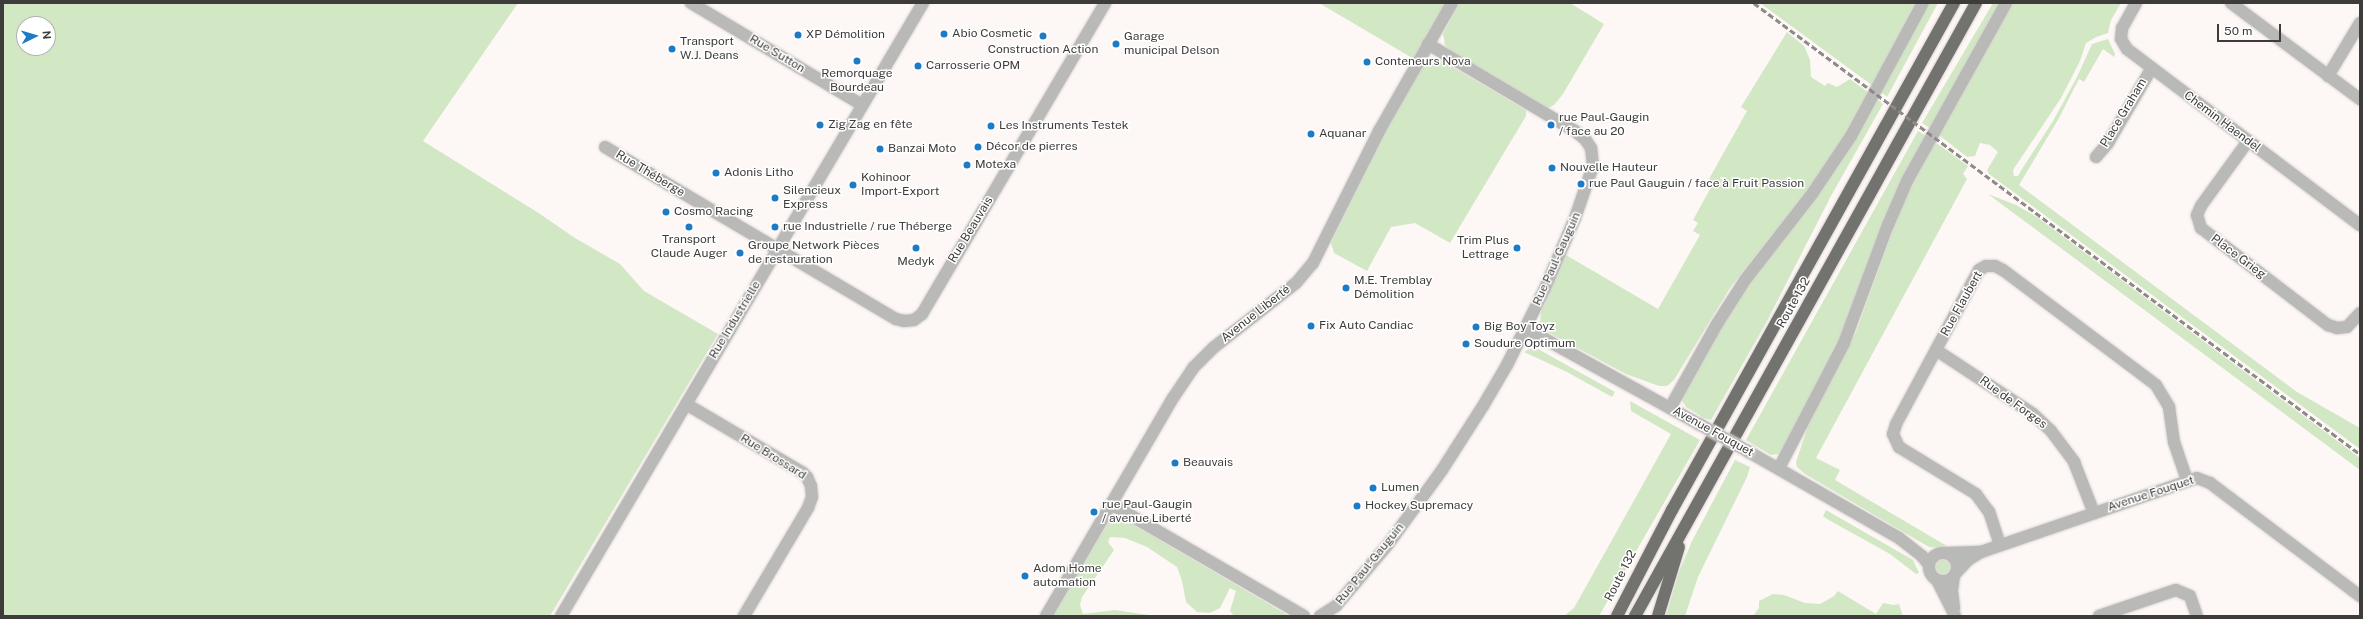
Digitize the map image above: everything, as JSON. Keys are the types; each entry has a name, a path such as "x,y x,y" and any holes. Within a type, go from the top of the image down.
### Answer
{"highway":[{"name":"Route 132","path":"1635,616 1976,3"},
{"name":"Route 132","path":"1617,616 1672,510 1951,6"},
{"path":"1658,616 1686,525"}],"street":[{"name":"Rue Sutton","path":"691,3 862,105"},
{"name":"Rue Industrielle","path":"561,616 923,3"},
{"name":"Rue Beauvais","path":"777,249 896,319 908,322 918,318 1105,3"},
{"name":"Avenue Liberté","path":"1046,616 1193,368 1213,348 1296,283 1308,271 1379,131 1452,3"},
{"path":"1670,408 1741,285 1818,186 1851,136 1923,3"},
{"path":"1780,468 1847,338 1886,229 1907,181 2006,3"},
{"name":"Chemin Haendel","path":"2136,3 2122,28 2121,40 2127,49 2151,69 2360,225"},
{"path":"2231,3 2247,8 2328,76 2360,99"},
{"path":"2328,76 2360,23"},
{"name":"Rue Paul-Gauguin","path":"1320,616 1332,610 1357,582 1424,496 1486,400 1526,328 1583,199 1593,166 1591,148 1575,131 1428,44"},
{"name":"Place Graham","path":"2096,157 2108,143 2151,69"},
{"name":"Place Grieg","path":"2248,141 2201,206 2197,215 2200,228 2328,325 2337,328 2347,327 2360,313"},
{"name":"Rue Théberge","path":"605,147 777,249"},
{"name":"Rue Flaubert","path":"2000,545 1989,512 1976,494 1899,447 1894,438 1896,424 1979,270 1986,266 1999,267 2156,385 2169,407 2174,442 2187,480"},
{"name":"Avenue Fouquet","path":"1526,328 1780,468 1899,538 1922,556 1929,565"},
{"name":"Rue de Forges","path":"1936,350 2028,411 2051,431 2074,462 2094,513"},
{"name":"Rue Brossard","path":"686,404 802,473 807,477 811,486 812,497 808,508 744,616"},
{"name":"Avenue Fouquet","path":"1955,575 1968,560 1981,552 2187,480 2197,478 2210,483 2360,596"},
{"path":"1111,504 1304,616"},
{"name":"Avenue Fouquet","path":"1899,538 1943,553 1981,552"},
{"path":"1943,553 1956,561 1952,591 1955,616 1937,580 1931,575 1929,565 1934,557 1943,553"},
{"path":"1937,580 1947,581 1955,575"},
{"path":"2099,616 2176,590 2184,592 2190,596 2197,616"}],"green space":[{"path":"3,3 518,3 423,141 537,212 575,238 620,264 644,291 718,334 550,616 3,616"},
{"path":"1319,3 1447,3 1414,59"},
{"path":"1459,3 1570,3 1604,24 1563,94 1554,105 1548,108 1450,50 1445,45 1443,34"},
{"path":"1760,3 1917,3 1873,86"},
{"path":"1927,3 1938,3 1887,97 1881,92"},
{"path":"1993,3 2002,3 1931,129 1922,123"},
{"path":"2013,3 2121,3 2111,20 2108,33 2096,37 2086,43 2080,61 2061,98 2013,170 2014,176 2018,176 2053,121 2077,77 2092,44 2108,39 2115,54 2114,57 2103,49 2084,82 2079,79 2059,118 2019,185 2297,392 2360,428 2360,449 1989,174 1987,170 1998,152 1990,145 1980,143 1975,156 1967,157 1939,135"},
{"path":"1787,32 1804,46 1810,60 1811,77 1825,86 1828,83 1837,87 1850,79 1869,93 1855,120 1821,172 1730,288 1674,380 1667,386 1659,386 1626,374 1546,331 1540,323 1541,312 1566,255 1658,309 1700,235 1693,231 1698,223 1693,220 1714,182 1709,179 1747,111 1741,107"},
{"path":"1428,60 1440,60 1447,64 1526,110 1526,116 1450,243 1415,223 1391,227 1367,271 1334,253 1331,243 1378,146 1424,62"},
{"path":"1877,99 1883,104 1831,196 1766,323 1711,420 1704,418 1686,407 1681,399 1740,295"},
{"path":"1918,131 1926,136 1852,315 1780,454 1771,455 1746,440"},
{"path":"1935,142 1968,166 1963,174 1967,179 1816,458 1840,470 1835,480 1952,549 1929,547 1805,474 1797,467 1796,462 1808,426 1856,332 1903,203"},
{"path":"1988,194 2016,205 2037,217 2360,458 2360,470"},
{"path":"1529,349 1538,349 1615,392 1612,397 1567,372 1524,352"},
{"path":"1630,401 1700,440 1599,616 1564,616 1574,608 1671,434 1631,411"},
{"path":"1735,460 1750,467 1747,477 1698,577 1685,616 1666,616 1679,572 1692,541"},
{"path":"1826,510 1913,560 1919,573 1916,574 1890,554 1827,519 1823,516"},
{"path":"1117,517 1125,520 1289,616 1234,616 1230,611 1236,591 1230,588 1220,608 1210,613 1197,612 1186,602 1182,581 1177,567 1147,547 1125,538 1110,537 1108,542 1114,550 1082,597 1080,605 1083,614 1115,610 1156,616 1053,616 1108,523"},
{"path":"1940,560 1946,560 1950,564 1950,570 1946,574 1940,574 1936,570 1936,564"},
{"path":"1838,591 1876,614 1883,603 1894,605 1899,604 1903,616 1753,616 1759,608 1759,601 1773,594 1784,595 1805,603 1820,604 1834,596"}],"railway":[{"path":"1754,3 2360,454"}],"place":[{"name":"Abio Cosmetic","path":"944,34"},
{"name":"XP Démolition","path":"798,35"},
{"name":"Construction Action","path":"1043,36"},
{"name":"Garage municipal Delson","path":"1116,44"},
{"name":"Transport W.J. Deans","path":"672,49"},
{"name":"Remorquage Bourdeau","path":"857,61"},
{"name":"Conteneurs Nova","path":"1367,62"},
{"name":"Carrosserie OPM","path":"918,66"},
{"name":"Zig Zag en fête","path":"820,125"},
{"name":"rue Paul-Gaugin / face au 20","path":"1551,125"},
{"name":"Les Instruments Testek","path":"991,126"},
{"name":"Aquanar","path":"1311,134"},
{"name":"Décor de pierres","path":"978,147"},
{"name":"Banzai Moto","path":"880,149"},
{"name":"Motexa","path":"967,165"},
{"name":"Nouvelle Hauteur","path":"1552,168"},
{"name":"Adonis Litho","path":"716,173"},
{"name":"rue Paul Gauguin / face à Fruit Passion","path":"1581,184"},
{"name":"Kohinoor Import-Export","path":"853,185"},
{"name":"Silencieux Express","path":"775,198"},
{"name":"Cosmo Racing","path":"666,212"},
{"name":"Transport Claude Auger","path":"689,227"},
{"name":"rue Industrielle / rue Théberge","path":"775,227"},
{"name":"Medyk","path":"916,248"},
{"name":"Trim Plus Lettrage","path":"1517,248"},
{"name":"Groupe Network Pièces de restauration","path":"740,253"},
{"name":"M.E. Tremblay Démolition","path":"1346,288"},
{"name":"Fix Auto Candiac","path":"1311,326"},
{"name":"Big Boy Toyz","path":"1476,327"},
{"name":"Soudure Optimum","path":"1466,344"},
{"name":"Beauvais","path":"1175,463"},
{"name":"Lumen","path":"1373,488"},
{"name":"Hockey Supremacy","path":"1357,506"},
{"name":"rue Paul-Gaugin / avenue Liberté","path":"1094,512"},
{"name":"Adom Home automation","path":"1025,576"}]}
